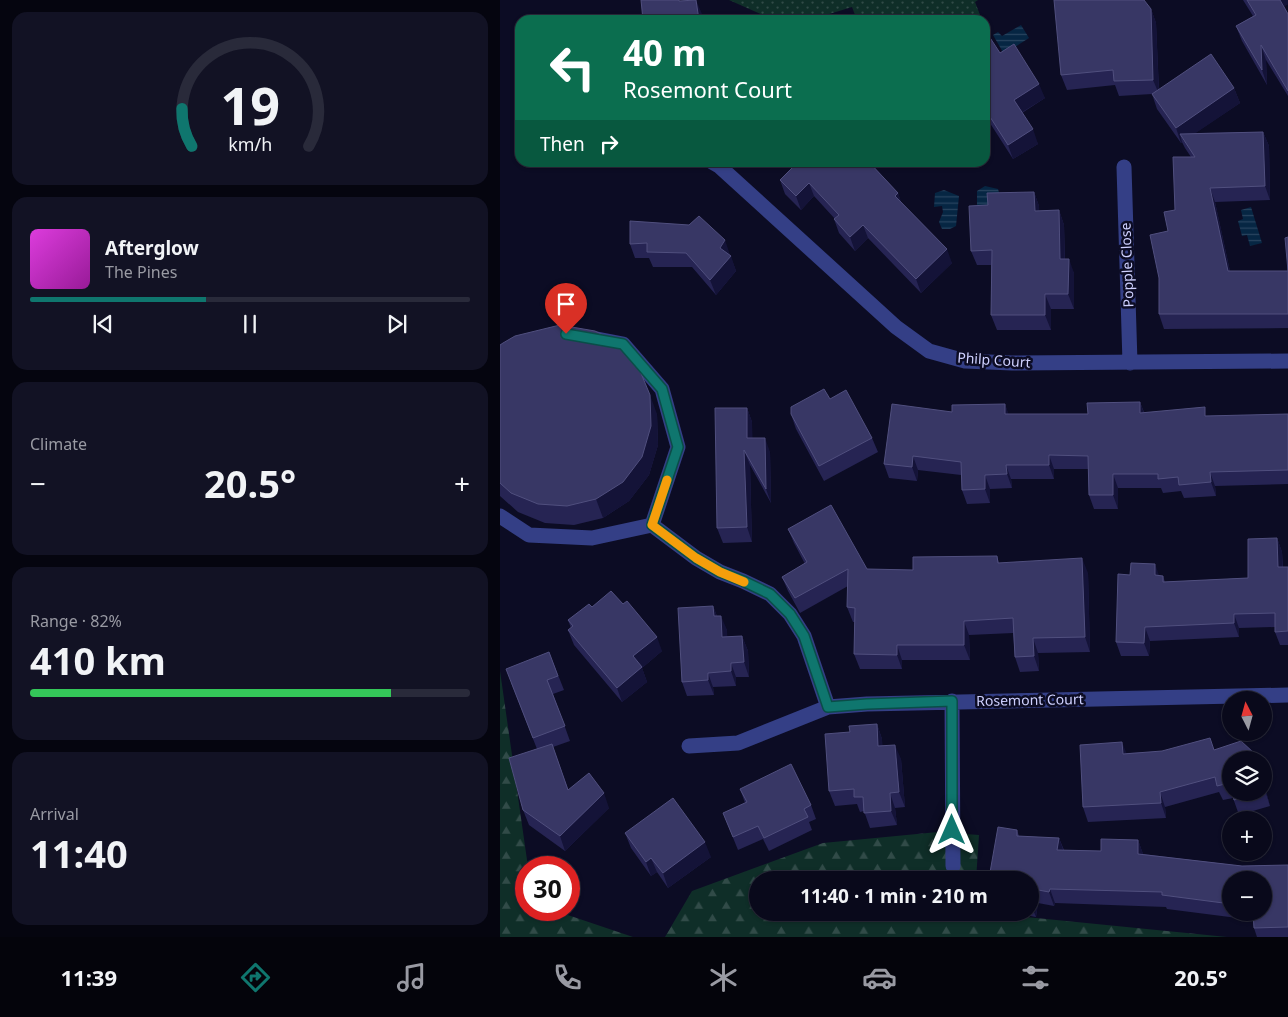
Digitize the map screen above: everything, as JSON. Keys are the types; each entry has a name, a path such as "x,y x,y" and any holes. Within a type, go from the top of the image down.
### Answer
{"street":[{"name":"Philp Court","path":"721,167 896,327 929,351 965,361 1012,363 1288,361"},
{"name":"Popple Close","path":"1124,167 1130,363"},
{"path":"585,337 623,344 662,389 678,447 652,525"},
{"path":"500,516 529,535 592,538 652,525 696,558 720,572 770,594 790,614 804,636 828,707"},
{"name":"Rosemont Court","path":"689,746 738,743 828,707 952,701 1288,695"},
{"path":"952,701 953,866"}],"green space":[{"path":"729,0 978,0 975,2 980,15 855,15 852,7 826,15 763,15"},
{"path":"500,671 526,856 515,856 515,921 580,921 580,919 633,937 500,937"},
{"path":"938,832 979,835 977,871 749,871 749,921 1039,921 1039,918 1227,937 665,937 692,891 823,843"}],"water":[{"path":"1021,25 1029,38 1004,54 993,35 998,32 1002,36"},
{"path":"985,186 998,189 1000,196 977,213 977,191"},
{"path":"944,190 959,196 956,226 950,229 942,229 939,222 943,212 942,206 934,207 935,193"},
{"path":"1251,207 1262,243 1250,246 1247,235 1242,236 1238,221 1243,219 1241,210"}],"building":[{"path":"641,0 696,0 698,15 642,15"},
{"path":"1054,0 1144,0 1151,9 1153,80 1114,81 1113,70 1061,75"},
{"path":"1247,0 1280,0 1288,14 1288,91 1261,45 1262,70 1236,26 1256,15"},
{"path":"990,38 1000,53 1014,44 1039,84 1014,100 1033,129 1008,145 990,117"},
{"path":"1211,54 1234,88 1176,128 1152,94"},
{"path":"1263,132 1265,186 1210,188 1228,271 1288,271 1288,314 1159,314 1159,278 1150,235 1168,231 1164,212 1175,210 1173,157 1195,157 1180,134"},
{"path":"793,167 874,167 898,193 895,196 947,249 916,279 863,225 850,237 834,219 839,215 809,183 796,196 780,180"},
{"path":"1034,192 1035,211 1059,210 1060,259 1069,259 1068,294 1045,294 1045,315 991,315 992,250 971,251 969,206 988,205 987,193"},
{"path":"699,216 725,240 720,248 731,256 710,280 686,253 647,252 647,243 630,244 630,221 689,225"},
{"path":"1288,237 1288,271 1285,238"},
{"path":"560,325 595,331 617,342 638,366 650,395 651,426 642,457 623,482 596,499 567,506 538,504 511,493 500,483 500,345 515,336"},
{"path":"824,389 830,399 846,390 872,438 819,466 791,414 791,407"},
{"path":"1140,402 1140,413 1205,407 1205,416 1288,414 1288,470 1210,472 1211,482 1179,485 1178,477 1158,479 1158,474 1113,474 1113,495 1089,495 1088,456 1049,455 1049,465 1006,465 1007,474 985,475 985,489 962,490 961,462 913,456 912,467 884,464 892,404 952,412 952,405 1005,404 1005,414 1088,414 1087,403"},
{"path":"715,408 747,408 747,438 765,438 766,489 744,450 747,527 717,528"},
{"path":"831,505 867,569 913,570 913,557 997,556 998,563 1082,558 1085,637 1033,638 1034,656 1015,657 1013,618 964,621 964,645 897,645 897,655 854,654 855,608 847,607 848,569 795,598 782,577 807,562 788,529"},
{"path":"1277,538 1278,567 1288,567 1288,631 1275,632 1275,613 1234,614 1234,623 1145,627 1144,643 1116,642 1118,574 1130,575 1131,563 1155,564 1155,575 1163,576 1163,582 1248,578 1248,539"},
{"path":"611,591 623,604 627,601 657,637 633,656 642,667 617,688 568,630 573,626 568,620 589,604 592,607"},
{"path":"713,606 714,616 721,616 722,637 742,636 744,662 731,663 731,671 708,673 708,680 682,682 678,608"},
{"path":"549,652 558,676 547,680 565,726 533,738 506,669"},
{"path":"877,724 878,746 895,745 899,792 890,793 891,811 864,813 863,797 854,797 854,789 829,791 825,734 850,732 849,726"},
{"path":"1210,738 1214,750 1241,741 1252,751 1222,751 1222,785 1217,786 1215,777 1160,792 1161,803 1083,807 1080,745 1122,742 1123,754 1162,751"},
{"path":"552,744 568,790 589,773 604,793 560,836 523,810 509,758"},
{"path":"791,764 811,805 804,809 808,817 764,838 758,826 733,837 723,813 747,802 740,789"},
{"path":"673,798 705,842 663,873 651,858 646,862 625,833"},
{"path":"998,827 1017,830 1017,836 1059,838 1057,850 1101,851 1101,839 1138,840 1138,854 1242,866 1288,865 1288,927 1254,928 1254,921 1272,921 1272,871 1222,871 1222,903 1162,895 1162,892 1050,889 1049,892 1039,890 1039,871 990,871"}],"slow traffic":[{"path":"667,480 652,525 696,558 720,572 744,582"}],"route":[{"path":"566,334 623,344 662,389 678,447 652,525 696,558 720,572 770,594 790,614 804,636 828,707 952,701 952,830"}]}
